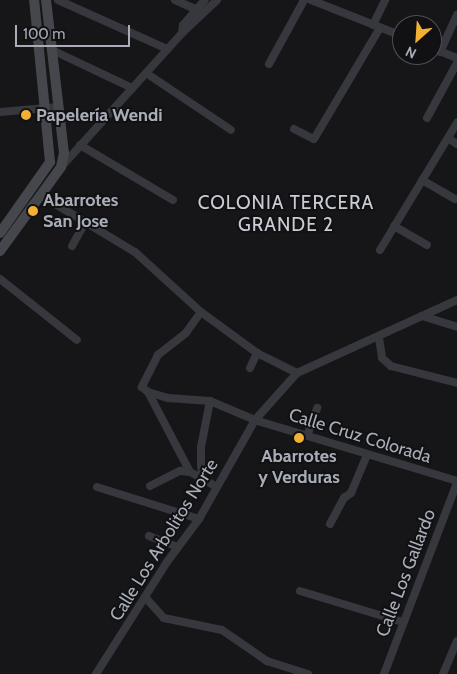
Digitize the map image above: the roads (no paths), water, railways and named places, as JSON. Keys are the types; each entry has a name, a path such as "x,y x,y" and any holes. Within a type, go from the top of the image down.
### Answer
{"street":[{"path":"0,233 50,162 34,0"},
{"path":"46,0 64,153 61,167"},
{"path":"58,0 167,49"},
{"path":"175,0 197,10"},
{"path":"182,33 183,25 205,0"},
{"path":"0,251 42,196 61,167 80,145 182,33 217,0"},
{"path":"269,64 304,0"},
{"path":"311,0 392,32"},
{"path":"294,129 314,139 377,26 385,0"},
{"path":"442,48 457,15"},
{"path":"38,34 50,32"},
{"path":"52,50 132,88"},
{"path":"442,53 457,58"},
{"path":"427,118 457,63"},
{"path":"146,73 232,130"},
{"path":"0,112 58,107"},
{"path":"380,250 457,123"},
{"path":"448,138 457,144"},
{"path":"80,145 173,200"},
{"path":"50,162 61,167"},
{"path":"422,180 455,199"},
{"path":"42,196 85,224 135,252 201,312 257,353 297,373"},
{"path":"72,246 85,224"},
{"path":"394,226 427,245"},
{"path":"0,279 78,340"},
{"name":"Calle Los Arbolitos Norte","path":"96,674 178,547 199,519 255,420 297,373 379,338 457,300"},
{"path":"190,472 145,390 158,355 186,334 201,312"},
{"path":"422,316 457,328"},
{"path":"379,338 382,358 391,366 457,383"},
{"path":"250,368 257,353"},
{"name":"Calle Cruz Colorada","path":"145,390 168,398 210,401 255,420 457,482"},
{"path":"203,479 201,447 210,401"},
{"path":"307,436 317,408"},
{"path":"330,524 344,498 351,493 367,455"},
{"path":"150,486 180,471 190,472 217,487"},
{"name":"Calle Los Gallardo","path":"384,674 457,482"},
{"path":"97,487 199,519"},
{"path":"149,536 178,547"},
{"path":"300,591 403,622"},
{"path":"145,597 164,618 222,630 267,661 290,672 308,674"},
{"path":"443,674 453,662 457,641"}],"place":[{"name":"Papelería Wendi","path":"26,115"},
{"name":"Abarrotes San Jose","path":"33,211"},
{"name":"Abarrotes y Verduras","path":"299,438"}],"district":[{"name":"COLONIA TERCERA GRANDE 2","path":"286,214"}]}
